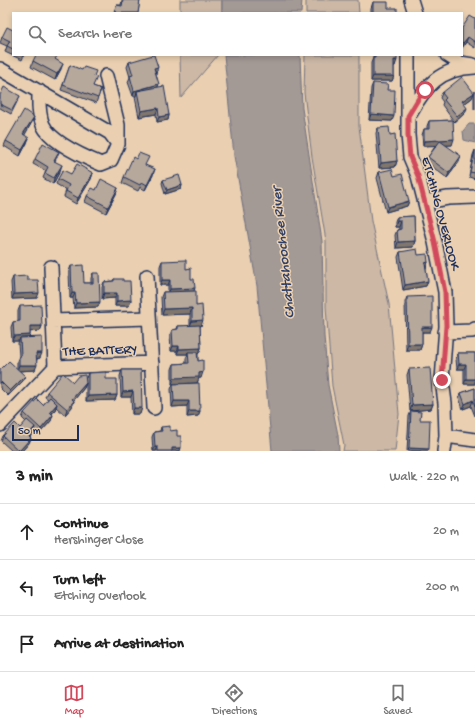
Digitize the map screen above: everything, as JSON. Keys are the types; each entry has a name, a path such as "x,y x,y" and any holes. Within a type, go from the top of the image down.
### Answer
{"street":[{"path":"409,12 410,0"},
{"path":"410,0 415,12"},
{"name":"ETCHING OVERLOOK","path":"408,56 408,135 410,157 418,176 425,202 445,292 445,332 442,380 445,403 446,436 444,451"},
{"path":"449,56 460,62 475,66"},
{"path":"408,116 420,96 433,82 456,70 475,66"},
{"path":"0,69 110,133 118,144"},
{"path":"39,91 39,109 43,125 50,134 76,153 101,164 111,160 118,144 118,125 106,76"},
{"path":"425,202 448,198 475,197"},
{"path":"51,267 55,367"},
{"path":"147,276 149,318"},
{"name":"THE BATTERY","path":"0,425 55,367 152,363 149,318 53,321"},
{"path":"445,332 472,331 475,329"},
{"path":"152,363 154,408"},
{"path":"446,436 475,440"}],"shaded area":[{"path":"180,0 222,0 222,12 180,12"},
{"path":"306,0 358,0 359,12 306,12"},
{"path":"180,56 217,56 181,98"},
{"path":"305,56 359,56 359,126 371,221 389,304 399,414 395,451 343,451 344,445 332,386 326,307 326,241 312,157 304,93"}],"water":[{"path":"222,0 302,0 301,12 222,12"},
{"name":"Chattahoochee River","path":"224,56 300,56 302,108 322,241 324,336 328,385 338,435 339,451 272,451 257,286 234,156"},
{"path":"469,124 475,124 475,143 464,140 463,131"}],"building":[{"path":"123,0 140,0 138,12 115,12 116,5 122,6"},
{"path":"373,2 388,2 388,8 397,8 397,12 373,12"},
{"path":"470,16 475,19 475,42 468,37 463,43 463,26"},
{"path":"7,27 12,30 12,48 7,46 10,41 2,37"},
{"path":"36,56 57,56 55,59 63,64 57,74 33,61"},
{"path":"154,56 158,67 154,68 159,84 134,91 130,76 133,75 129,62"},
{"path":"375,56 397,56 397,60 394,60 394,76 373,76 373,58 375,58"},
{"path":"70,65 82,70 84,67 96,71 94,76 97,77 93,86 101,89 98,98 63,85"},
{"path":"462,77 474,93 462,101 467,108 457,116 444,100 446,98 442,93"},
{"path":"373,83 388,84 387,90 395,90 394,116 371,114"},
{"path":"164,86 169,115 159,117 158,108 141,111 137,91"},
{"path":"4,87 20,96 12,110 0,104 0,95"},
{"path":"24,110 34,117 23,134 29,138 22,150 6,141"},
{"path":"453,120 454,139 424,141 424,129 429,129 429,121"},
{"path":"389,127 390,135 395,134 397,161 381,163 378,128"},
{"path":"440,141 461,156 449,173 428,157"},
{"path":"43,143 59,152 54,161 62,165 54,178 45,173 48,167 35,159"},
{"path":"475,150 475,173 470,172"},
{"path":"139,153 149,157 145,165 155,169 147,185 142,182 140,185 124,177 133,157 136,159"},
{"path":"77,164 93,173 78,198 66,191 69,185 58,179 63,170 71,174"},
{"path":"392,169 394,176 402,174 409,201 388,207 379,172"},
{"path":"179,175 182,185 167,190 163,180"},
{"path":"101,179 118,188 108,207 87,196 92,188 96,190"},
{"path":"414,216 415,241 398,242 397,230 401,229 401,221 397,221 397,217"},
{"path":"417,249 418,255 427,254 428,262 425,263 428,281 405,285 400,252"},
{"path":"186,260 186,269 191,268 191,279 194,279 195,288 170,289 170,280 162,280 162,261"},
{"path":"83,265 84,283 93,283 93,273 99,273 100,302 76,303 75,293 72,293 71,266"},
{"path":"27,276 27,280 38,280 39,293 14,294 13,277"},
{"path":"114,279 130,281 131,300 117,301 117,293 104,293 104,282 114,281"},
{"path":"196,291 196,306 202,305 203,320 192,321 192,308 164,309 163,292"},
{"path":"432,296 432,327 422,327 422,344 408,344 407,297"},
{"path":"41,305 42,326 30,326 30,335 14,336 13,322 20,321 20,306"},
{"path":"200,325 201,348 179,349 179,346 173,346 172,330 178,329 178,326"},
{"path":"42,337 42,353 36,353 37,365 19,365 19,356 21,355 20,338"},
{"path":"188,352 197,352 198,361 203,360 203,372 199,373 199,377 174,378 174,364 189,363"},
{"path":"458,353 475,353 475,379 466,379 466,364 459,364"},
{"path":"9,361 25,376 10,391 1,382 0,383 0,370"},
{"path":"430,368 433,404 412,405 409,369"},
{"path":"122,370 141,370 142,408 134,408 133,391 123,392"},
{"path":"106,372 106,379 117,379 117,395 88,396 88,373"},
{"path":"63,373 73,382 78,376 85,375 86,383 72,399 74,401 67,409 47,392"},
{"path":"199,383 200,411 189,411 189,401 174,401 173,384"},
{"path":"475,388 475,406 473,400 465,404 461,393"},
{"path":"50,397 57,404 50,412 53,415 41,429 24,413 37,399 43,405"},
{"path":"411,411 421,412 420,420 430,420 429,449 409,448"},
{"path":"27,420 35,427 28,435 31,438 19,451 3,436 15,423 20,428"},
{"path":"170,426 170,431 177,430 177,436 181,436 181,448 172,448 172,451 158,451 158,447 155,447 154,432 162,431 161,427"}],"route":[{"path":"425,90 408,116 408,135 410,157 418,176 435,242 445,292 446,326 442,380"}]}
